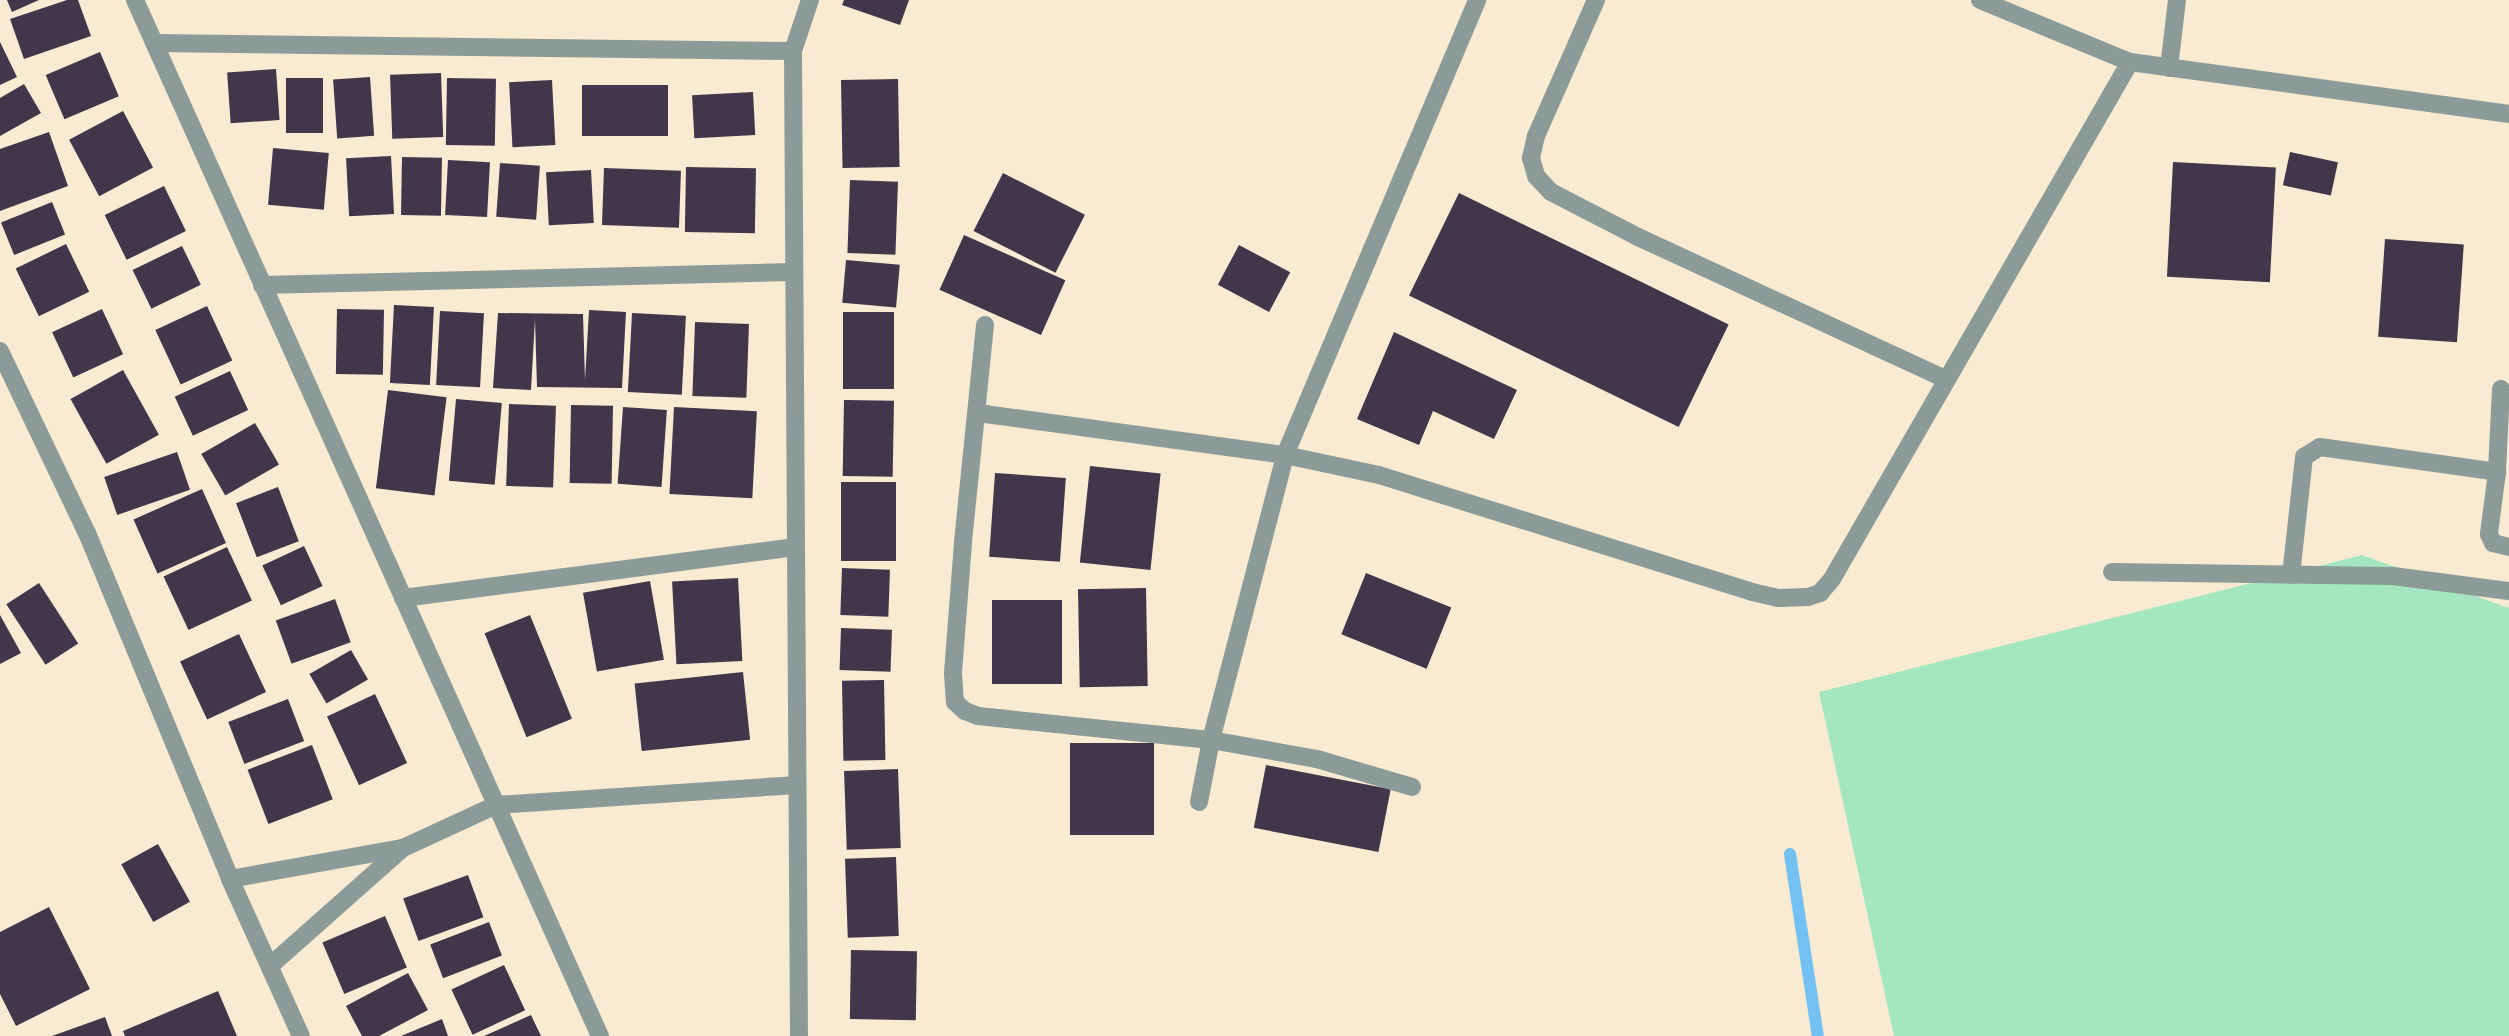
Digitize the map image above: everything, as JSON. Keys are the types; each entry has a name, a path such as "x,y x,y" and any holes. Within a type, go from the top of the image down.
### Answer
{"street":[{"path":"135,0 600,1036"},
{"path":"799,1036 793,51 810,0"},
{"path":"1199,802 1212,740 1286,455 1478,0"},
{"path":"1596,0 1536,136 1531,158 1536,176 1551,192 1638,237 1947,380"},
{"path":"1980,0 2130,62 2509,114"},
{"path":"2169,68 2177,0"},
{"path":"154,43 793,51"},
{"path":"978,413 1286,455 1379,475 1752,592 1795,600 1820,593 1832,579 2130,62"},
{"path":"262,285 794,272"},
{"path":"985,325 963,543 953,674 955,702 965,711 978,716 1212,740 1317,759 1412,787"},
{"path":"0,351 87,533 230,879 301,1036"},
{"path":"2501,389 2497,472 2489,534 2493,542 2509,547"},
{"path":"2291,575 2304,457 2320,447 2497,472"},
{"path":"403,598 796,547"},
{"path":"2112,572 2393,576 2509,591"},
{"path":"230,879 403,848 496,805 797,785"},
{"path":"271,965 403,848"}],"green space":[{"path":"2362,555 2509,608 2509,1036 1894,1036 1819,692"}],"building":[{"path":"7,0 39,0 12,12"},
{"path":"67,0 78,0 91,36 24,59 10,19"},
{"path":"844,0 909,0 900,25 842,5"},
{"path":"0,42 17,77 0,85"},
{"path":"100,52 119,96 64,119 46,75"},
{"path":"276,69 280,120 231,123 227,72"},
{"path":"441,73 443,137 392,139 390,75"},
{"path":"370,77 374,136 337,138 333,80"},
{"path":"286,78 323,78 323,133 286,133"},
{"path":"447,78 496,79 495,146 446,145"},
{"path":"898,79 900,167 843,168 841,80"},
{"path":"552,80 555,145 512,147 509,82"},
{"path":"24,84 41,113 0,136 0,98"},
{"path":"582,85 668,85 668,136 582,136"},
{"path":"753,92 755,135 694,138 692,95"},
{"path":"123,111 153,168 99,196 69,140"},
{"path":"49,132 68,186 0,211 0,149"},
{"path":"273,148 329,153 324,210 268,205"},
{"path":"2290,152 2338,162 2331,195 2283,185"},
{"path":"391,156 394,214 349,216 346,158"},
{"path":"402,157 442,158 441,216 401,215"},
{"path":"448,160 490,162 487,217 445,215"},
{"path":"2173,162 2276,167 2270,282 2167,277"},
{"path":"500,163 540,166 536,220 496,217"},
{"path":"686,167 756,168 755,233 685,232"},
{"path":"604,168 681,171 679,228 602,225"},
{"path":"591,170 594,223 549,225 546,172"},
{"path":"1003,173 1085,215 1055,273 973,231"},
{"path":"850,180 898,182 895,255 847,253"},
{"path":"164,186 186,231 127,260 105,215"},
{"path":"1459,193 1729,325 1679,427 1409,295"},
{"path":"52,202 65,234 14,255 1,223"},
{"path":"964,235 1065,280 1041,335 940,290"},
{"path":"2385,239 2464,245 2457,342 2378,337"},
{"path":"66,244 89,292 39,316 16,269"},
{"path":"1239,245 1290,272 1269,312 1218,285"},
{"path":"182,246 201,285 151,309 133,270"},
{"path":"846,260 900,265 896,308 842,303"},
{"path":"394,305 434,307 430,385 390,383"},
{"path":"207,306 232,360 181,384 155,330"},
{"path":"102,309 123,354 73,378 52,332"},
{"path":"337,309 384,310 383,375 336,374"},
{"path":"589,310 626,312 622,388 537,387 535,319 531,390 493,388 498,313 583,314 585,380"},
{"path":"440,311 484,313 480,387 436,385"},
{"path":"843,312 894,312 894,389 843,389"},
{"path":"632,313 686,316 682,395 628,392"},
{"path":"695,322 749,324 746,398 692,396"},
{"path":"1394,332 1517,390 1494,439 1433,411 1419,445 1357,419"},
{"path":"123,370 159,435 106,464 71,399"},
{"path":"230,371 248,410 193,436 175,397"},
{"path":"388,390 447,397 434,495 376,488"},
{"path":"456,399 502,403 495,485 449,481"},
{"path":"844,400 894,401 893,477 843,476"},
{"path":"509,404 556,406 553,488 506,486"},
{"path":"571,405 613,406 612,484 570,483"},
{"path":"623,407 667,410 662,487 618,484"},
{"path":"674,407 757,411 752,498 669,494"},
{"path":"255,423 279,465 225,496 201,454"},
{"path":"177,452 190,490 117,515 104,477"},
{"path":"1090,466 1161,473 1150,570 1080,562"},
{"path":"995,473 1066,478 1060,562 989,557"},
{"path":"841,482 896,482 896,561 841,561"},
{"path":"278,487 299,541 257,557 236,503"},
{"path":"202,489 226,543 157,573 133,520"},
{"path":"304,546 323,586 281,605 262,565"},
{"path":"227,547 252,600 188,630 164,577"},
{"path":"842,568 890,570 888,617 840,615"},
{"path":"1366,573 1451,607 1427,669 1341,634"},
{"path":"738,578 742,661 676,664 672,581"},
{"path":"650,581 664,660 597,672 583,593"},
{"path":"39,583 78,643 46,665 6,604"},
{"path":"1146,588 1148,686 1080,687 1078,589"},
{"path":"335,599 351,642 292,664 276,621"},
{"path":"992,600 1062,600 1062,684 992,684"},
{"path":"0,615 21,653 0,664"},
{"path":"530,615 572,719 527,737 485,633"},
{"path":"841,628 892,630 891,672 840,670"},
{"path":"239,634 266,692 207,719 180,661"},
{"path":"351,650 368,679 326,703 309,674"},
{"path":"743,672 750,740 642,751 635,683"},
{"path":"884,680 885,760 843,761 842,681"},
{"path":"375,694 407,763 359,785 327,716"},
{"path":"288,699 304,741 244,764 228,722"},
{"path":"1070,743 1154,743 1154,835 1070,835"},
{"path":"312,745 333,799 268,824 248,770"},
{"path":"1266,765 1391,789 1378,852 1254,828"},
{"path":"898,769 901,848 847,850 844,771"},
{"path":"158,844 190,902 153,922 121,864"},
{"path":"896,857 899,936 848,938 845,859"},
{"path":"468,875 483,917 419,941 403,899"},
{"path":"49,907 90,989 16,1026 0,994 0,932"},
{"path":"385,916 407,968 344,994 322,943"},
{"path":"489,922 502,956 443,978 430,945"},
{"path":"851,950 917,951 916,1020 850,1019"},
{"path":"504,965 525,1010 473,1035 451,990"},
{"path":"408,973 428,1010 379,1036 362,1036 346,1006"},
{"path":"218,991 237,1036 125,1036 123,1031"},
{"path":"531,1015 541,1036 484,1036"},
{"path":"105,1017 112,1036 52,1036"},
{"path":"442,1019 448,1036 401,1036"}],"waterway":[{"path":"1790,854 1818,1036"}]}
